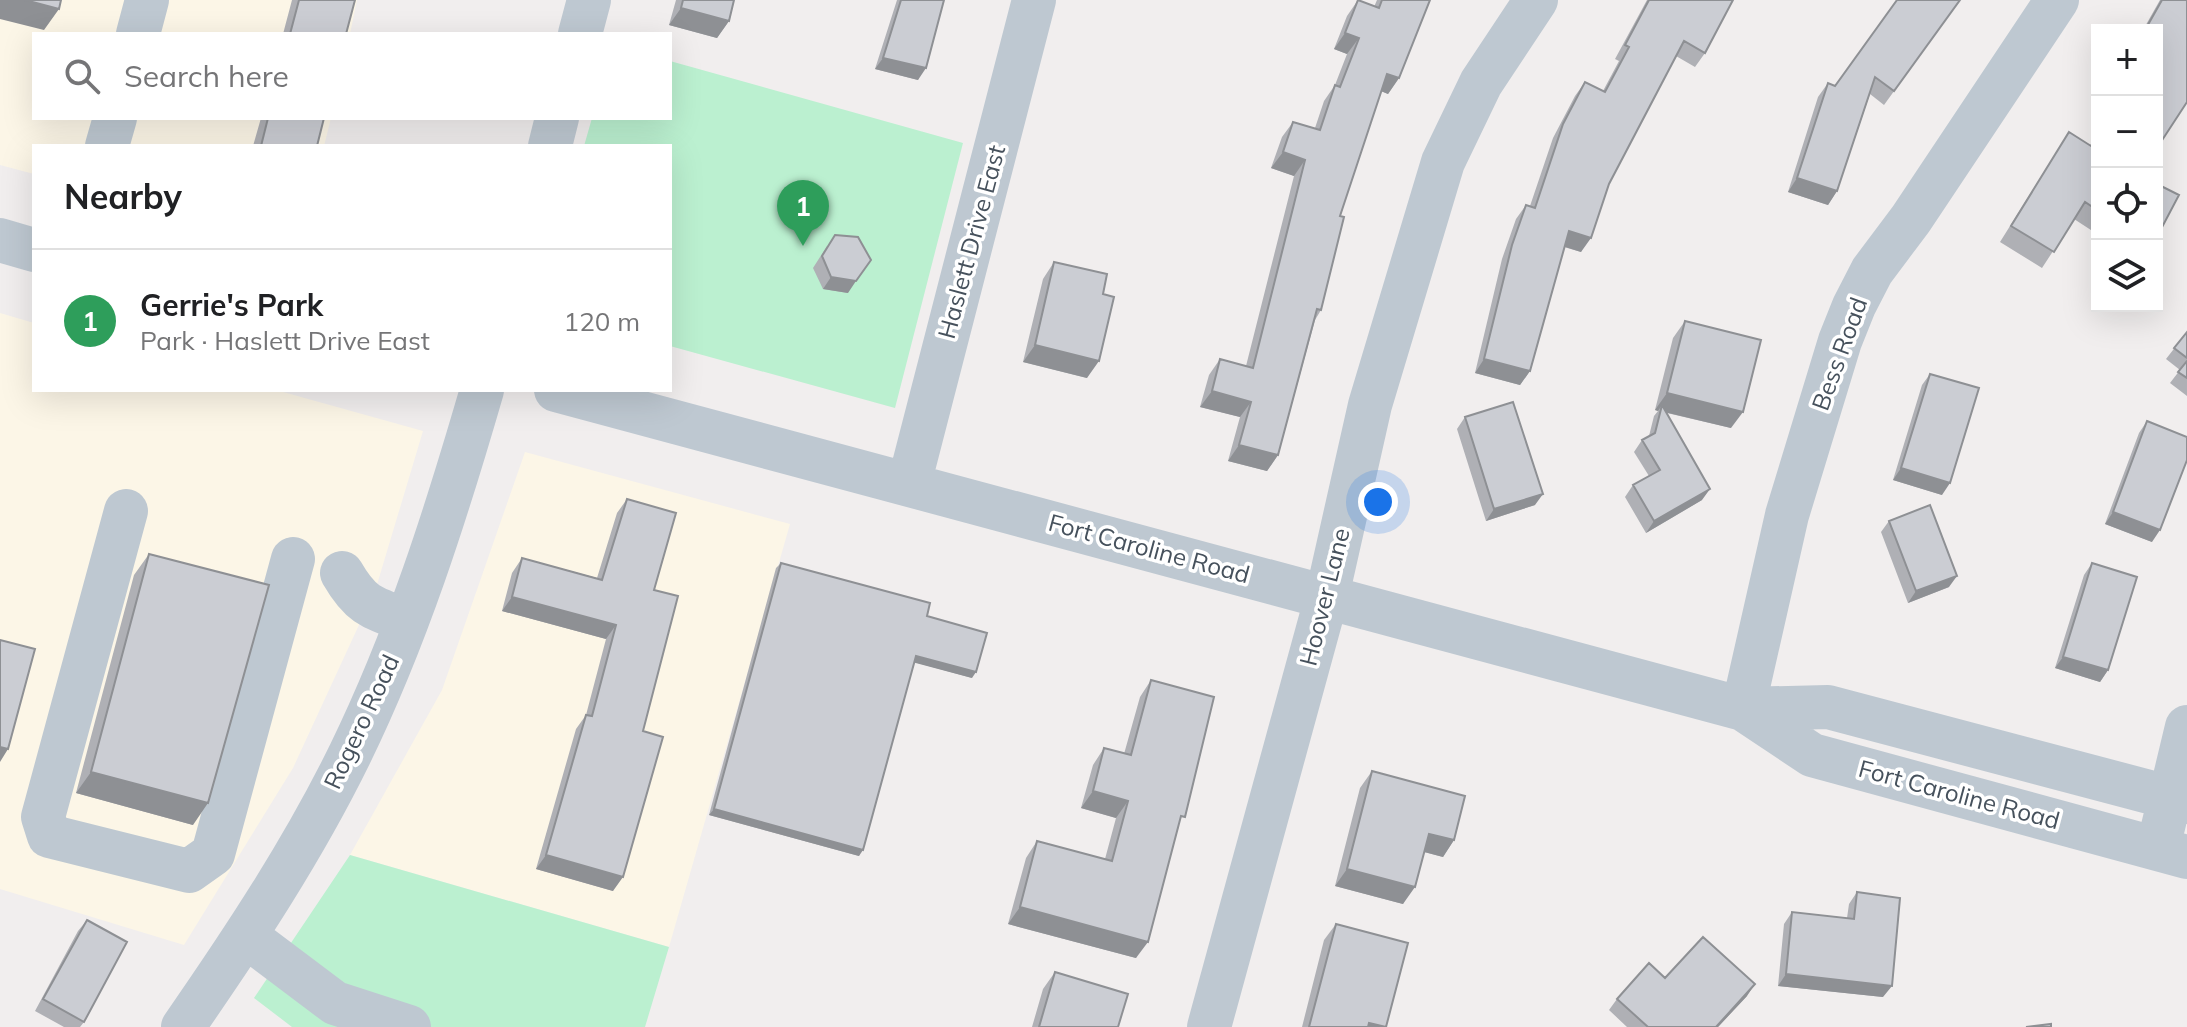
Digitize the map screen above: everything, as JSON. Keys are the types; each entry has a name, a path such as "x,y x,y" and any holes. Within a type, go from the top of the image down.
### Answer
{"street":[{"path":"139,32 147,0"},
{"path":"581,32 589,0"},
{"name":"Haslett Drive East","path":"909,484 1034,0"},
{"name":"Hoover Lane","path":"1209,1027 1327,596 1370,405 1443,162 1481,83 1536,0"},
{"name":"Bess Road","path":"1743,709 1787,515 1840,341 1854,306 1872,271 2057,0"},
{"path":"108,144 114,120"},
{"path":"550,144 556,120"},
{"path":"0,240 32,249"},
{"name":"Rogero Road","path":"183,1027 246,936 309,832 350,754 429,564 481,392"},
{"name":"Fort Caroline Road","path":"564,392 1743,709 1828,707 2178,800"},
{"path":"126,511 43,817 49,836 189,871 213,854 293,559"},
{"path":"342,573 356,598 407,620"},
{"name":"Fort Caroline Road","path":"1743,709 1812,755 2172,852"},
{"path":"2172,852 2187,727"},
{"path":"246,936 335,1003 409,1027"}],"shaded area":[{"path":"0,0 357,0 350,32 32,32 32,120 330,120 324,144 32,144 32,173 0,165"},
{"path":"0,313 32,322 32,392 283,392 423,431 376,588 293,768 184,945 0,889"},
{"path":"525,452 790,524 669,947 350,855 442,690"}],"green space":[{"path":"672,62 963,143 895,408 672,347 672,144 585,144 591,120 672,120"},
{"path":"350,855 669,947 645,1027 292,1027 254,998"}],"building":[{"path":"25,0 61,0 59,9"},
{"path":"299,0 355,0 347,32 291,32"},
{"path":"683,0 734,0 729,21 681,8"},
{"path":"901,0 944,0 926,68 883,58"},
{"path":"1358,0 1379,8 1382,0 1430,0 1399,78 1387,74 1340,216 1344,217 1321,310 1317,309 1278,455 1239,445 1251,402 1212,391 1220,359 1253,368 1305,160 1283,152 1293,122 1320,130 1335,85 1340,87 1359,38 1345,33"},
{"path":"1649,0 1733,0 1705,53 1684,41 1609,184 1591,238 1569,231 1530,371 1484,359 1512,245 1526,205 1535,208 1563,124 1585,82 1605,92"},
{"path":"1897,0 1960,0 1894,91 1875,77 1837,191 1797,178 1828,83 1835,86"},
{"path":"2162,0 2187,0 2187,102 2163,139 2163,24 2148,24"},
{"path":"268,120 324,120 318,144 262,144"},
{"path":"2069,132 2091,146 2091,206 2085,202 2054,252 2011,226"},
{"path":"2163,187 2179,195 2163,225"},
{"path":"835,235 858,237 871,260 856,281 831,277 822,256"},
{"path":"1054,262 1107,274 1103,294 1114,297 1099,361 1035,345"},
{"path":"1685,321 1761,340 1743,412 1667,393"},
{"path":"2187,332 2187,358 2174,348"},
{"path":"2187,361 2187,378 2178,372"},
{"path":"1930,374 1979,388 1950,483 1901,468"},
{"path":"1513,402 1543,494 1494,509 1465,417"},
{"path":"1662,405 1710,489 1654,521 1633,485 1660,470 1642,440 1655,433"},
{"path":"2147,421 2187,437 2187,460 2160,530 2113,512"},
{"path":"627,499 676,513 654,590 678,596 643,731 663,737 623,877 546,855 586,715 592,716 616,625 512,597 522,558 602,580"},
{"path":"1930,505 1957,576 1916,591 1889,521"},
{"path":"149,554 269,585 208,803 91,772"},
{"path":"781,563 930,603 927,616 987,633 976,672 916,656 863,850 714,809"},
{"path":"2092,563 2137,577 2108,670 2063,657"},
{"path":"0,640 35,649 8,749 0,747"},
{"path":"1151,680 1214,697 1185,817 1181,816 1148,942 1020,907 1037,841 1112,861 1128,801 1093,791 1104,748 1131,755"},
{"path":"1372,771 1465,796 1454,840 1429,834 1415,887 1347,869"},
{"path":"1857,892 1900,898 1892,986 1786,974 1792,912 1854,919"},
{"path":"87,920 127,942 84,1022 43,999"},
{"path":"1336,924 1408,943 1386,1027 1369,1023 1368,1027 1309,1027"},
{"path":"1703,937 1755,984 1716,1027 1648,1027 1617,999 1649,963 1665,978"},
{"path":"1055,972 1128,994 1118,1027 1039,1027"}],"place":[{"name":"Gerrie's Park","path":"803,246"}]}
